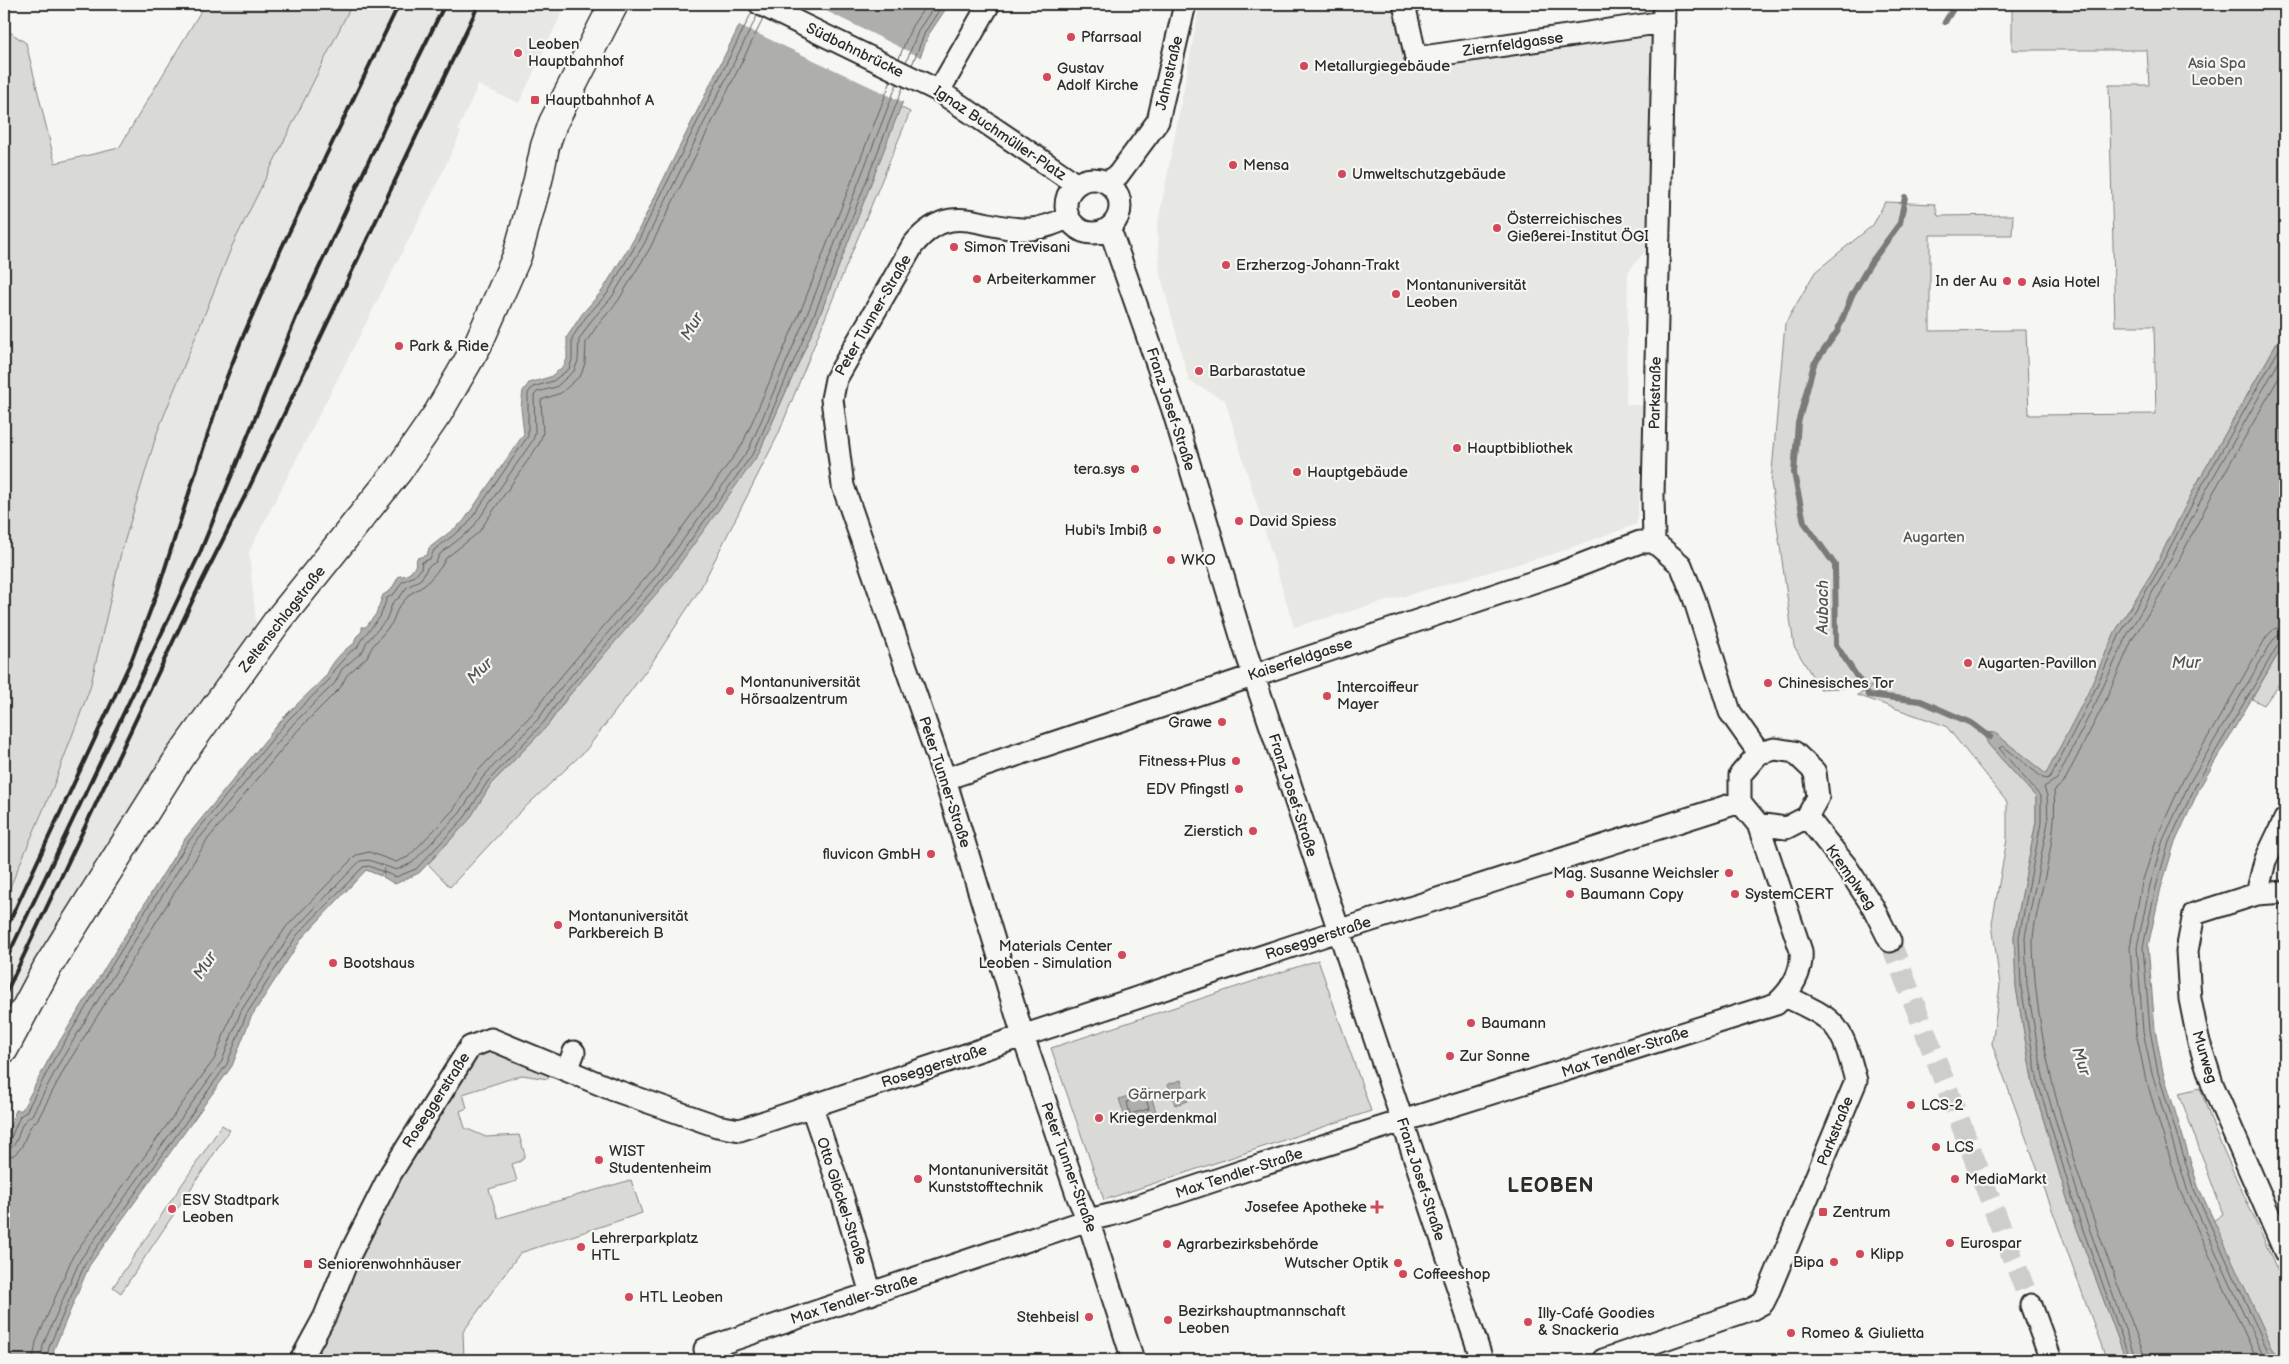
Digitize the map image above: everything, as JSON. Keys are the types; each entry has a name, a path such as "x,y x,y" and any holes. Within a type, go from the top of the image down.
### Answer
{"main road":[{"name":"Zeltenschlagstraße","path":"4,1049 46,968 179,758 276,623 398,471 438,413 478,344 517,256 538,180 545,146 553,124 614,4"}],"street":[{"name":"Südbahnbrücke","path":"760,4 931,87"},
{"path":"931,87 989,4"},
{"name":"Jahnstraße","path":"1107,183 1118,175 1158,121 1185,4"},
{"name":"Ziernfeldgasse","path":"1404,4 1416,58 1664,13"},
{"name":"Parkstraße","path":"1654,542 1653,496 1664,13"},
{"name":"Ignaz Buchmüller-Platz","path":"931,87 1066,177 1075,185"},
{"name":"Ignaz Buchmüller-Platz","path":"1068,218 1066,204 1069,193 1075,185 1092,179 1107,183"},
{"path":"1068,218 1074,226 1084,232 1093,233 1106,230 1113,224 1119,212 1120,203 1118,195 1107,183"},
{"name":"Peter Tunner-Straße","path":"1068,218 1052,225 1031,229 952,219 938,223 925,230 913,245 836,380 832,399 843,486 945,778 1023,1036 1078,1197 1088,1220 1133,1360"},
{"name":"Franz Josef-Straße","path":"1106,230 1113,238 1132,289 1173,410 1254,674 1482,1360"},
{"name":"Kaiserfeldgasse","path":"945,778 1560,574 1640,542 1654,542"},
{"path":"1654,542 1681,565 1694,598 1730,712 1759,753"},
{"path":"1758,824 1786,828 1807,817 1818,797 1815,772 1794,752 1775,749 1759,753 1740,775 1740,802 1758,824 1801,952 1800,970 1784,996"},
{"name":"Roseggerstraße","path":"301,1360 325,1316 349,1256 391,1173 470,1047 491,1039 570,1061 614,1090 729,1130 740,1130 812,1108 1338,931 1740,802"},
{"name":"Kremplweg","path":"1807,817 1868,899 1890,941"},
{"path":"2257,894 2265,861 2285,819"},
{"name":"Murweg","path":"2285,892 2257,894 2194,914 2187,952 2190,999 2198,1039 2213,1086 2285,1252"},
{"name":"Parkstraße","path":"1603,1360 1752,1309 1763,1303 1767,1295 1856,1081 1847,1047 1835,1024 1823,1014 1784,996"},
{"name":"Max Tendler-Straße","path":"707,1355 871,1294 1088,1220 1114,1214 1246,1170 1776,1004 1784,996"},
{"name":"Otto Glöckel-Straße","path":"812,1108 843,1198 871,1294"},
{"path":"2031,1305 2051,1360"}],"shaded area":[{"path":"352,4 566,4 519,103 478,85 458,130 461,132 435,188 249,552 256,624 250,641 153,777 56,927 4,1016 4,901 53,787 90,688 121,553 157,433 232,246"},
{"name":"Montanuniversität Leoben","path":"1200,4 1396,4 1411,64 1651,30 1646,250 1628,272 1626,404 1644,406 1637,524 1553,554 1294,627 1225,400 1189,381 1160,273 1157,228"}],"green space":[{"path":"205,4 352,4 232,246 157,433 121,553 90,688 53,787 4,901 4,28 26,43 55,163 119,148"},
{"name":"Augarten","path":"2012,4 2285,4 2285,329 2196,485 2153,571 2115,632 2088,693 2046,775 1995,733 1984,732 1988,744 2036,797 2036,822 2014,936 2016,987 2033,1085 2072,1215 2126,1360 2107,1360 2106,1358 1992,1044 2000,985 1992,923 2007,839 2007,802 1946,726 1857,695 1874,686 1820,689 1794,646 1771,482 1785,324 1815,272 1873,225 1885,202 1935,204 1938,216 2013,215 2012,235 1930,235 1930,331 2026,330 2029,415 2156,414 2154,326 2115,326 2109,85 2149,85 2147,50 2012,50"},
{"path":"900,107 910,112 778,435 700,589 651,664 586,750 518,814 450,887 428,864 469,820 491,784 548,725 567,698 758,455 821,312"},
{"path":"2285,642 2285,676 2264,705 2252,699"},
{"name":"Gärnerpark","path":"1318,960 1371,1111 1104,1200 1051,1048"},
{"path":"491,1039 554,1066 548,1079 522,1075 463,1094 467,1108 460,1111 465,1128 486,1137 519,1135 525,1155 521,1161 512,1164 517,1181 489,1189 498,1218 631,1180 642,1213 520,1253 463,1332 464,1360 301,1360 427,1113"},
{"path":"2200,1088 2215,1131 2285,1287 2285,1360 2278,1360 2213,1221 2223,1214 2179,1093"},
{"name":"ESV Stadtpark Leoben","path":"222,1125 230,1130 121,1293 113,1287"}],"water":[{"path":"750,4 949,4 929,34 821,312 758,455 668,580 567,698 548,725 491,784 469,820 419,873 395,884 383,877 384,868 381,876 366,870 302,938 251,1017 232,1066 89,1266 54,1349 52,1360 4,1360 4,1143 16,1110 22,1110 50,1057 184,840 285,716 327,675 334,662 342,653 354,644 356,637 362,631 362,627 366,627 376,614 383,595 391,590 399,576 409,573 414,568 417,558 427,555 429,548 463,522 524,434 521,408 523,391 529,383 550,377 564,366 567,359 567,337 582,314 602,291 634,239"},
{"name":"Mur","path":"2285,329 2285,642 2200,787 2174,845 2161,888 2148,946 2155,1029 2163,1072 2198,1186 2278,1360 2126,1360 2072,1215 2033,1084 2016,987 2014,936 2036,822 2036,797 1988,744 1983,732 1995,733 2046,774 2088,693 2115,632 2153,571 2196,485"},
{"path":"1181,1080 1188,1101 1175,1105 1168,1084"},
{"path":"1149,1089 1156,1112 1127,1122 1119,1099"}],"pier":[{"path":"747,4 812,4 922,58 905,103 737,24"}],"waterway":[{"name":"Aubach","path":"1945,22 1956,4"},
{"name":"Aubach","path":"1905,197 1900,223 1870,264 1852,295 1837,332 1814,364 1798,423 1794,473 1804,522 1835,565 1836,645 1869,695 1921,701 1973,724 1990,737"}],"tunnel":[{"path":"1890,941 2031,1305"}],"railway":[{"path":"4,933 132,659 158,590 223,387 241,341 281,249 399,4"},
{"path":"4,964 199,555 298,313 392,111 445,4"},
{"path":"4,997 479,4"}],"place":[{"name":"Pfarrsaal","path":"1071,37"},
{"name":"Leoben Hauptbahnhof","path":"518,53"},
{"name":"Metallurgiegebäude","path":"1304,66"},
{"name":"Gustav Adolf Kirche","path":"1047,77"},
{"name":"Hauptbahnhof A","path":"535,100"},
{"name":"Mensa","path":"1233,165"},
{"name":"Umweltschutzgebäude","path":"1342,174"},
{"name":"Österreichisches Gießerei-Institut ÖGI","path":"1497,228"},
{"name":"Simon Trevisani","path":"954,247"},
{"name":"Erzherzog-Johann-Trakt","path":"1226,265"},
{"name":"Arbeiterkammer","path":"977,279"},
{"name":"In der Au","path":"2007,281"},
{"name":"Asia Hotel","path":"2022,282"},
{"name":"Montanuniversität Leoben","path":"1396,294"},
{"name":"Park & Ride","path":"399,346"},
{"name":"Barbarastatue","path":"1199,371"},
{"name":"Hauptbibliothek","path":"1457,448"},
{"name":"tera.sys","path":"1135,469"},
{"name":"Hauptgebäude","path":"1297,472"},
{"name":"David Spiess","path":"1239,521"},
{"name":"Hubi's Imbiß","path":"1157,530"},
{"name":"WKO","path":"1171,560"},
{"name":"Augarten-Pavillon","path":"1968,663"},
{"name":"Chinesisches Tor","path":"1768,683"},
{"name":"Montanuniversität Hörsaalzentrum","path":"730,691"},
{"name":"Intercoiffeur Mayer","path":"1327,696"},
{"name":"Grawe","path":"1222,722"},
{"name":"Fitness+Plus","path":"1236,761"},
{"name":"EDV Pfingstl","path":"1239,789"},
{"name":"Zierstich","path":"1253,831"},
{"name":"fluvicon GmbH","path":"931,854"},
{"name":"Mag. Susanne Weichsler","path":"1729,873"},
{"name":"Baumann Copy","path":"1570,894"},
{"name":"SystemCERT","path":"1735,894"},
{"name":"Montanuniversität Parkbereich B","path":"558,925"},
{"name":"Materials Center Leoben - Simulation","path":"1122,955"},
{"name":"Bootshaus","path":"333,963"},
{"name":"Baumann","path":"1471,1023"},
{"name":"Zur Sonne","path":"1450,1056"},
{"name":"LCS-2","path":"1911,1105"},
{"name":"Kriegerdenkmal","path":"1099,1118"},
{"name":"LCS","path":"1936,1147"},
{"name":"WIST Studentenheim","path":"599,1160"},
{"name":"Montanuniversität Kunststofftechnik","path":"918,1179"},
{"name":"MediaMarkt","path":"1955,1179"},
{"name":"Josefee Apotheke","path":"1377,1207"},
{"name":"ESV Stadtpark Leoben","path":"172,1209"},
{"name":"Zentrum","path":"1823,1212"},
{"name":"Eurospar","path":"1950,1243"},
{"name":"Agrarbezirksbehörde","path":"1167,1244"},
{"name":"Lehrerparkplatz HTL","path":"581,1247"},
{"name":"Klipp","path":"1860,1254"},
{"name":"Bipa","path":"1834,1262"},
{"name":"Wutscher Optik","path":"1398,1263"},
{"name":"Seniorenwohnhäuser","path":"308,1264"},
{"name":"Coffeeshop","path":"1403,1274"},
{"name":"HTL Leoben","path":"629,1297"},
{"name":"Stehbeisl","path":"1089,1317"},
{"name":"Bezirkshauptmannschaft Leoben","path":"1168,1320"},
{"name":"Illy-Café Goodies & Snackeria","path":"1528,1322"},
{"name":"Romeo & Giulietta","path":"1791,1333"}],"district":[{"name":"LEOBEN","path":"1551,1185"}],"park label":[{"name":"Asia Spa Leoben","path":"2217,72"}]}
